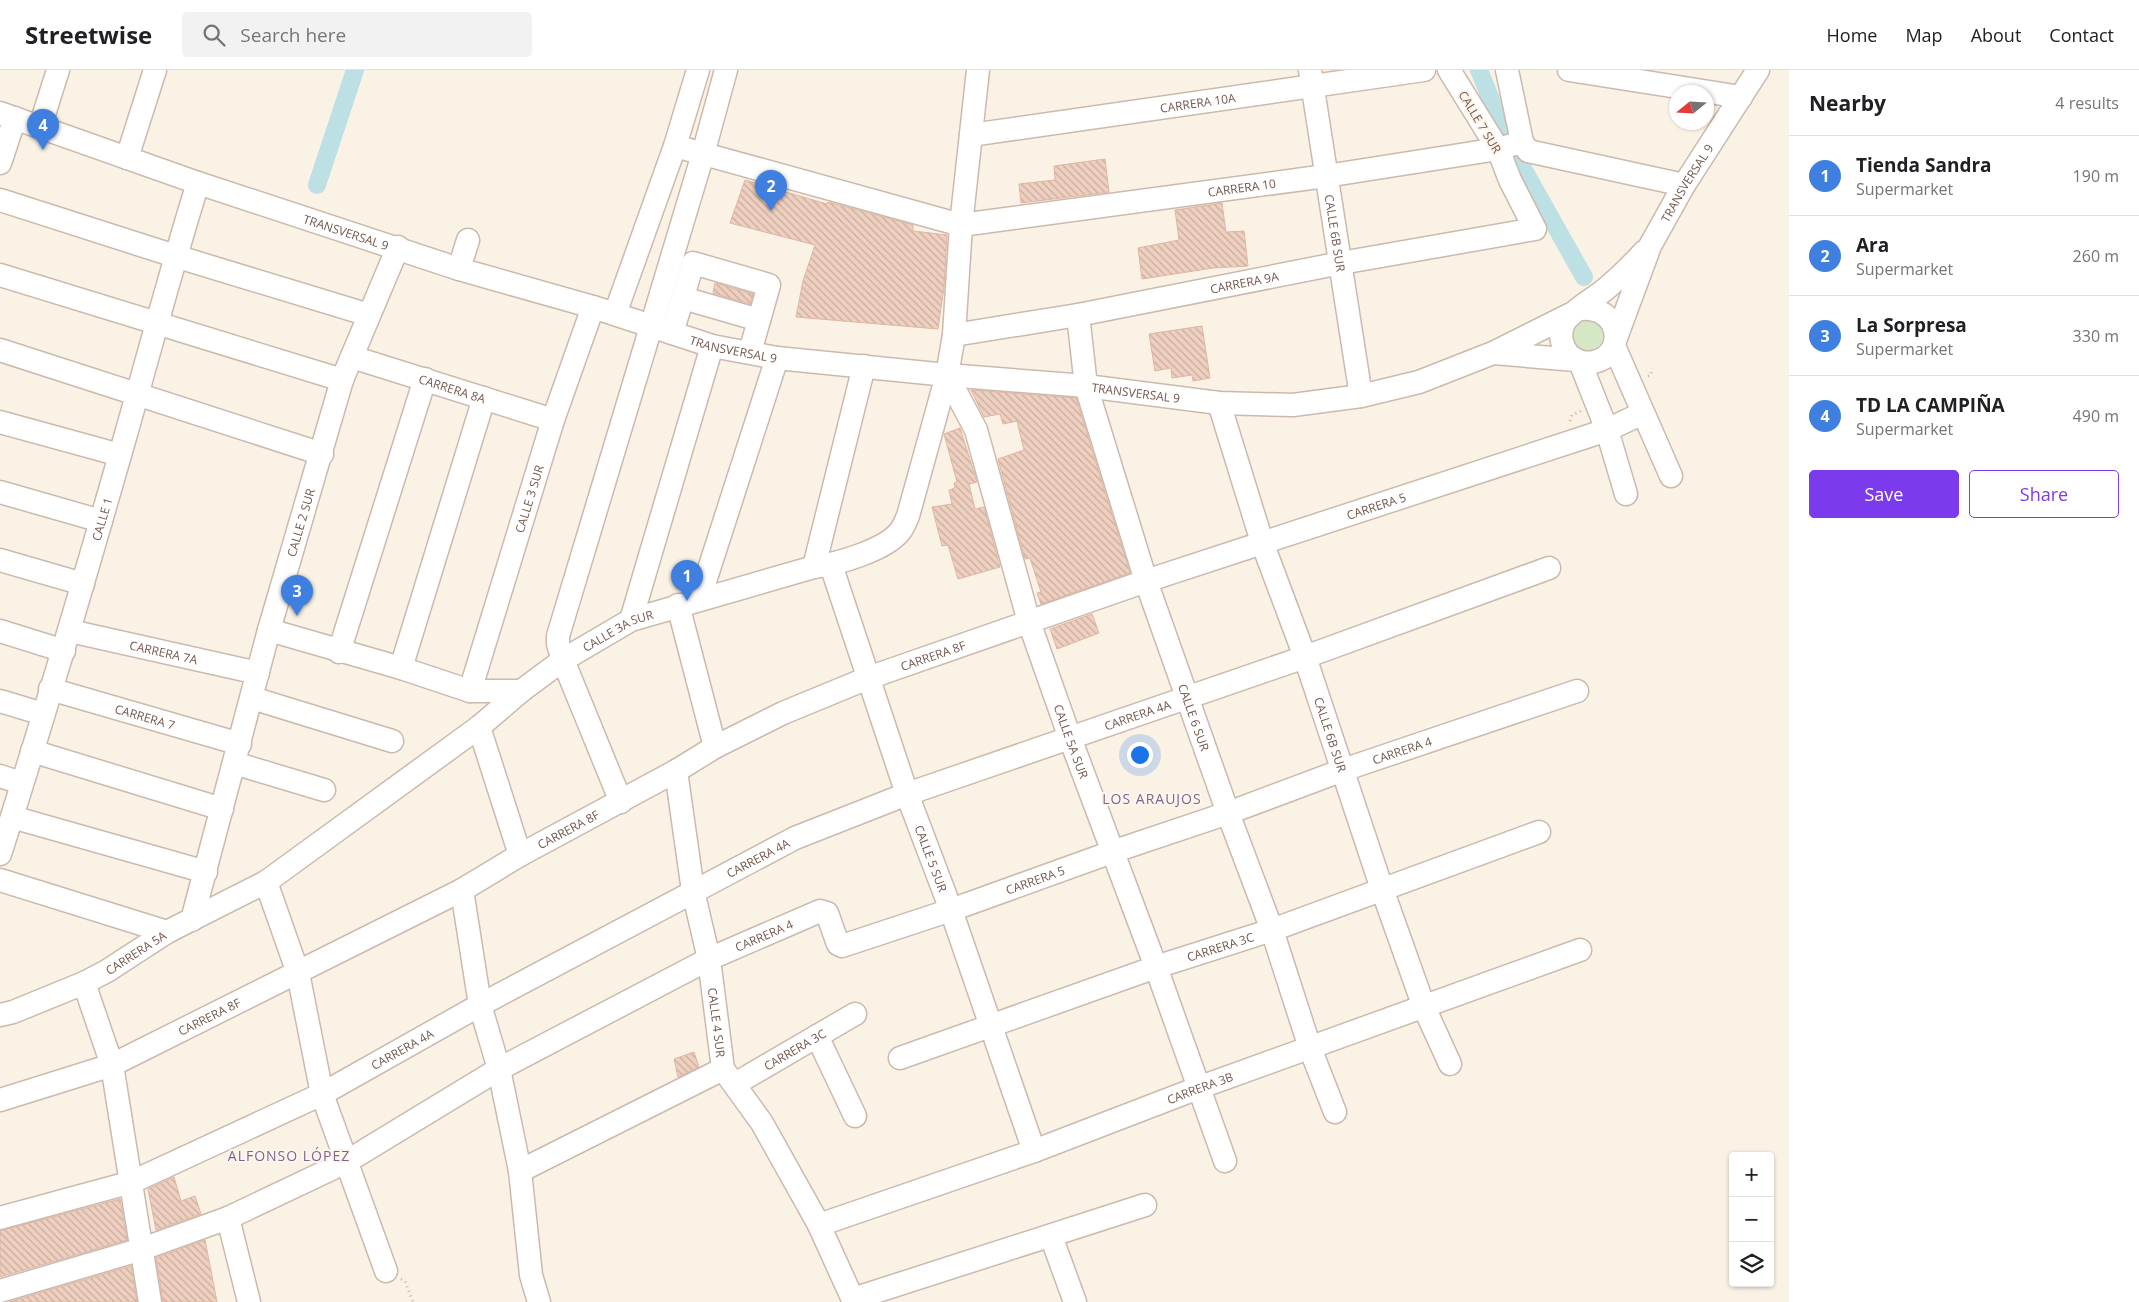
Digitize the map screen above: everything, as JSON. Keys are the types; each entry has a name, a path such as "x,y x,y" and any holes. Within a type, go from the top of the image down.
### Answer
{"street":[{"path":"40,127 58,70"},
{"path":"127,158 155,70"},
{"path":"615,314 675,146 698,70"},
{"path":"621,802 563,660 558,644 558,636 650,326 704,154 726,70"},
{"name":"CALLE 3A SUR","path":"266,882 479,727 521,690 563,660 631,620 822,566 886,544 901,530 908,516 947,375 954,335 961,225 978,70"},
{"name":"CARRERA 10A","path":"971,135 1311,78 1424,70"},
{"name":"CALLE 7 SUR","path":"1449,70 1512,147"},
{"name":"CALLE 7 SUR","path":"1507,70 1512,147 1510,180 1535,229"},
{"path":"1569,70 1741,97"},
{"name":"TRANSVERSAL 9","path":"1615,342 1650,246 1684,185 1758,70"},
{"name":"CALLE 6B SUR","path":"1311,78 1361,396"},
{"path":"0,163 8,116"},
{"name":"TRANSVERSAL 9","path":"8,116 198,183 398,247 459,269 593,307 712,346 777,358 947,375 1086,386 1219,403 1293,405 1361,396 1419,382 1493,353 1575,312 1608,287 1650,246"},
{"path":"675,146 961,225"},
{"name":"CARRERA 10","path":"961,225 1326,176 1512,147 1684,185"},
{"name":"CALLE 1","path":"0,854 50,689 67,641 138,394 175,256 198,183"},
{"path":"0,200 369,315"},
{"name":"CARRERA 9A","path":"954,335 1078,315 1341,263 1535,229"},
{"path":"459,269 468,240"},
{"name":"CALLE 2 SUR","path":"192,920 269,630 322,454 342,380 398,247"},
{"path":"672,333 693,263 768,285 750,352"},
{"path":"0,275 342,380"},
{"path":"683,298 758,320"},
{"name":"CALLE 3 SUR","path":"470,691 553,420 593,307"},
{"path":"1626,494 1607,430 1577,361 1567,353 1561,339 1564,324 1575,312 1591,308 1601,311 1609,318 1614,327 1615,342 1643,413 1671,476"},
{"name":"CALLE 6 SUR","path":"1078,315 1086,386 1146,581 1228,814 1272,930 1310,1048 1335,1112"},
{"path":"1577,361 1588,363 1604,359 1615,342"},
{"path":"631,620 712,346"},
{"path":"0,350 322,454"},
{"name":"TRANSVERSAL 9","path":"1493,353 1577,361"},
{"name":"CARRERA 8A","path":"352,357 553,420"},
{"path":"715,747 688,603 777,358"},
{"path":"822,566 864,366"},
{"name":"CALLE 5A SUR","path":"947,375 976,430 1029,622 1225,1161"},
{"path":"339,652 425,379"},
{"path":"401,668 484,398"},
{"name":"CALLE 6B SUR","path":"1219,403 1262,542 1305,658 1382,889 1424,1007 1450,1064"},
{"name":"CARRERA 5","path":"1146,581 1575,441 1607,430 1643,413"},
{"path":"0,422 120,455"},
{"path":"0,492 101,521"},
{"path":"0,560 83,584"},
{"name":"CALLE 5 SUR","path":"822,566 868,678 907,794 951,910 1034,1151"},
{"name":"CARRERA 4A","path":"0,1218 132,1182 322,1094 480,1005 795,838 907,794 1305,658 1549,568"},
{"name":"CARRERA 8F","path":"0,1100 112,1065 462,890 520,855 621,802 715,747 783,713 868,678 1146,581"},
{"path":"269,630 339,652 401,668 470,691 521,690"},
{"name":"CARRERA 7A","path":"0,631 258,673"},
{"name":"CARRERA 7","path":"50,689 237,753 324,790"},
{"name":"CARRERA 4","path":"1228,814 1343,770 1577,691"},
{"path":"252,698 392,741"},
{"path":"0,701 43,714"},
{"path":"479,727 520,855"},
{"path":"32,751 222,809"},
{"name":"CALLE 4 SUR","path":"676,771 693,891 709,959 729,1076 762,1123 820,1224 854,1300"},
{"path":"0,776 21,783"},
{"name":"CARRERA 5","path":"820,911 827,913 838,944 842,946 951,910 1112,852 1228,814"},
{"path":"12,817 206,872"},
{"name":"CARRERA 3C","path":"900,1058 1156,967 1272,930 1539,832"},
{"path":"0,880 167,932"},
{"path":"266,882 298,973 322,1094 386,1271"},
{"name":"CARRERA 5A","path":"0,1014 13,1012 84,983 107,971 167,932 266,882"},
{"path":"462,890 480,1005 500,1069 520,1171 531,1275 539,1302"},
{"name":"CARRERA 4","path":"0,1292 142,1249 228,1218 346,1162 500,1069 709,959 820,911"},
{"name":"CARRERA 3B","path":"820,1224 1034,1151 1198,1088 1580,950"},
{"path":"84,983 112,1065 150,1302"},
{"name":"CARRERA 3C","path":"520,1171 817,1036 855,1014"},
{"path":"817,1036 855,1116"},
{"path":"854,1300 1145,1205"},
{"path":"228,1218 250,1302"},
{"path":"1051,1236 1076,1302"}],"path":[{"path":"1575,441 1570,420 1572,415 1582,411 1587,404"}],"green space":[{"path":"1587,319 1598,324 1603,335 1598,346 1587,351 1576,346 1571,335 1576,324"}],"building":[{"path":"1105,159 1109,192 1021,203 1019,184 1055,180 1054,166"},
{"path":"745,180 827,204 828,202 913,225 913,231 947,235 944,287 938,329 796,317 803,281 815,245 730,223"},
{"path":"1222,203 1226,232 1244,231 1248,266 1213,268 1142,279 1138,248 1179,240 1175,210"},
{"path":"715,283 753,294 750,304 713,293"},
{"path":"1202,326 1210,378 1193,381 1192,375 1172,378 1171,368 1155,371 1149,334"},
{"path":"971,390 1076,398 1130,573 1041,604 1037,593 1041,592 1030,558 1025,559 998,459 1024,450 1017,421 1003,424 1000,414 984,417"},
{"path":"960,428 977,482 969,484 975,509 984,507 1000,567 958,579 948,545 942,546 932,507 952,504 949,490 955,488 954,483 957,482 944,434"},
{"path":"1092,614 1099,633 1057,649 1050,629"},
{"path":"694,1052 699,1067 678,1077 674,1059"},
{"path":"174,1177 181,1201 195,1196 201,1214 156,1230 148,1189"},
{"path":"120,1199 127,1240 0,1277 0,1231"},
{"path":"205,1240 217,1302 163,1302 156,1258"},
{"path":"131,1266 137,1302 9,1302"}],"waterway":[{"path":"317,185 355,70"},
{"path":"1479,70 1508,142 1584,277"}],"place":[{"name":"TD LA CAMPIÑA","path":"43,150"},
{"name":"Ara","path":"771,211"},
{"name":"Tienda Sandra","path":"687,601"},
{"name":"La Sorpresa","path":"297,616"}],"district":[{"name":"LOS ARAUJOS","path":"1152,798"},
{"name":"ALFONSO LÓPEZ","path":"289,1155"}]}
